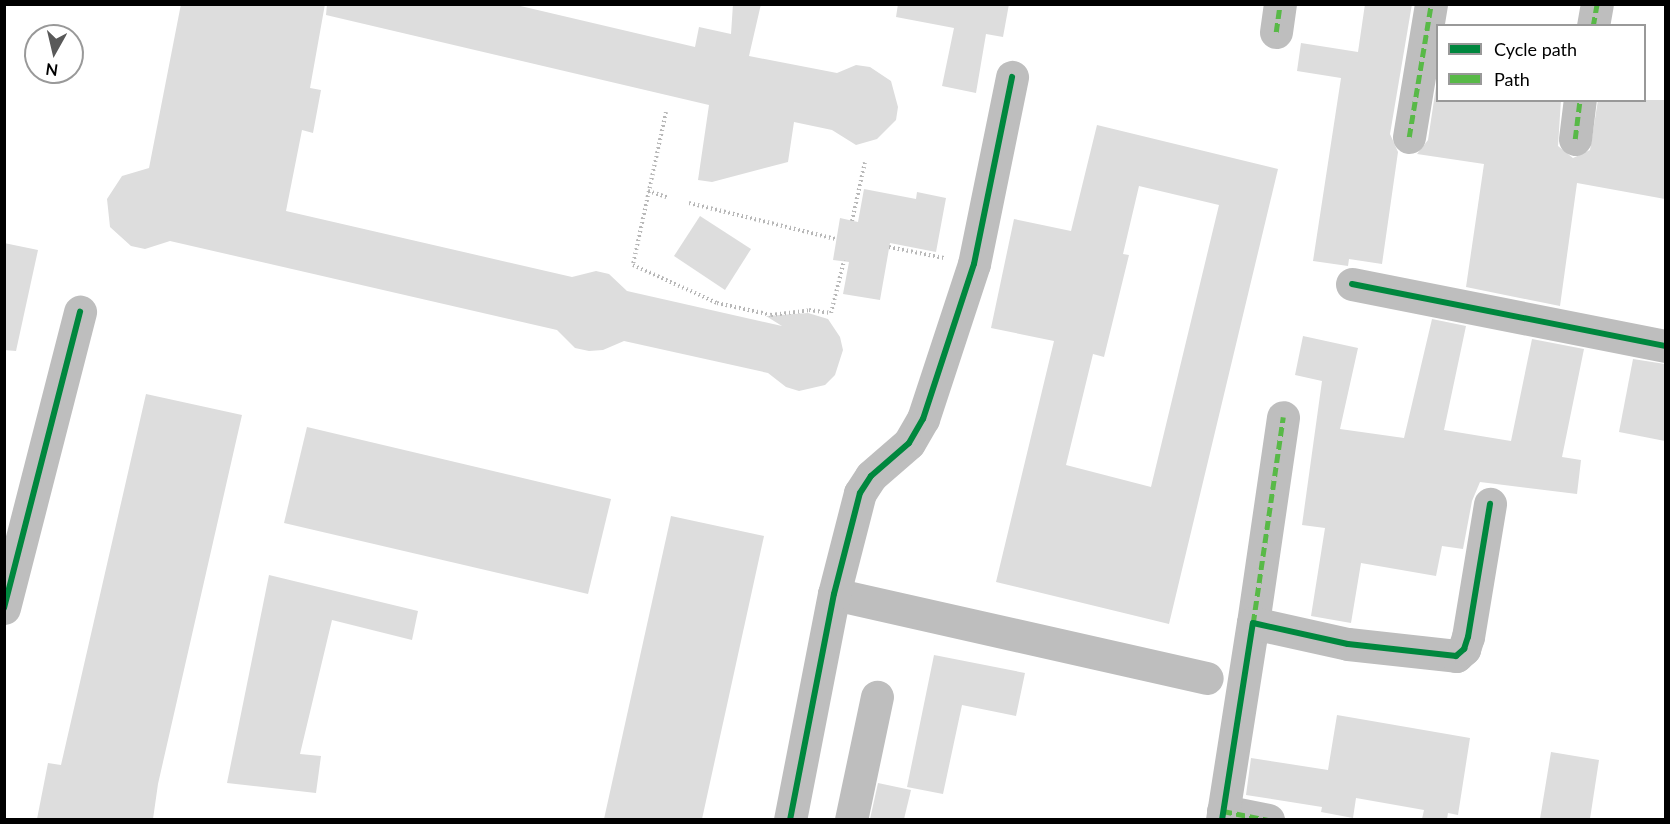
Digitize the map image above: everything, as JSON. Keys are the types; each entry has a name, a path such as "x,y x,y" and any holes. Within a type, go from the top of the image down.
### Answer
{"street":[{"path":"1409,137 1431,4"},
{"path":"1593,24 1597,4"},
{"path":"790,819 834,594 860,493 871,476 916,434 974,264 1012,77"},
{"path":"1575,139 1580,102"},
{"path":"1352,284 1665,346"},
{"path":"4,609 80,312"},
{"path":"1268,819 1222,815 1283,417"},
{"path":"1253,623 1348,644 1456,656 1464,649 1468,637 1490,504"},
{"path":"834,594 1207,678"},
{"path":"851,819 877,696"}],"path":[{"path":"666,112 633,265 717,303 771,315 809,310 831,313 844,261"},
{"path":"852,220 865,162"},
{"path":"648,191 667,196"},
{"path":"689,203 836,239"},
{"path":"889,247 974,264"}],"building":[{"path":"181,4 325,4 310,88 321,90 313,133 302,130 286,211 572,277 596,271 609,274 627,291 782,326 766,316 808,313 828,319 840,337 843,350 835,375 825,385 799,391 786,387 768,373 624,341 603,350 589,351 575,348 557,330 170,241 145,249 131,246 110,227 107,199 122,176 149,168"},
{"path":"327,4 512,4 695,47 699,27 731,34 733,4 761,4 749,56 837,73 856,65 870,67 891,81 898,107 896,120 877,139 856,145 832,130 794,122 788,162 712,182 698,180 709,105 326,15"},
{"path":"898,4 1009,4 1003,37 986,34 976,93 942,86 954,28 896,17"},
{"path":"1365,4 1412,4 1390,134 1398,152 1382,264 1349,259 1348,266 1313,261 1341,78 1297,71 1301,43 1358,52"},
{"path":"1436,87 1436,102 1561,102 1558,146 1573,158 1590,150 1598,102 1665,100 1665,199 1577,183 1560,306 1466,287 1484,164 1417,154 1428,140"},
{"path":"1097,125 1278,169 1169,624 996,582 1054,341 991,328 1014,219 1071,231","holes":["1139,186 1219,205 1151,487 1066,465 1093,354 1104,357 1129,255 1123,254"]},
{"path":"864,189 916,199 917,192 946,198 936,252 890,243 880,300 843,294 849,262 833,260 840,218 858,222"},
{"path":"700,216 751,249 725,290 674,256"},
{"path":"4,243 38,250 16,351 4,350"},
{"path":"1432,319 1466,326 1444,430 1511,441 1532,339 1584,349 1562,457 1581,460 1577,494 1480,482 1472,501 1463,549 1442,546 1436,576 1361,563 1351,623 1311,616 1325,528 1302,525 1322,381 1295,375 1303,336 1358,348 1340,429 1404,438"},
{"path":"1633,359 1665,364 1665,441 1619,432"},
{"path":"146,394 242,415 158,784 153,819 37,819 48,763 61,765"},
{"path":"307,427 611,499 588,594 284,523"},
{"path":"671,516 764,536 702,819 604,819"},
{"path":"269,575 418,611 412,640 332,620 300,754 321,756 316,793 227,783"},
{"path":"934,655 1025,673 1016,716 962,705 943,794 907,787"},
{"path":"1337,715 1470,738 1458,815 1448,813 1447,819 1422,819 1424,810 1356,798 1353,818 1321,812 1322,807 1246,795 1251,758 1328,770"},
{"path":"1551,752 1599,760 1590,819 1540,819"},
{"path":"878,783 911,790 904,819 870,819"}],"marked path":[{"path":"1276,32 1280,4"},
{"path":"1409,137 1431,4"},
{"path":"1593,24 1597,4"},
{"path":"1575,139 1580,102"},
{"path":"1253,623 1283,417"},
{"path":"1223,811 1268,820"}],"cycle path":[{"path":"790,820 834,594 860,493 871,476 909,443 923,419 974,264 1012,77"},
{"path":"1352,284 1666,346"},
{"path":"4,608 80,312"},
{"path":"1222,820 1253,623 1348,644 1456,656 1464,649 1468,637 1490,504"}]}
